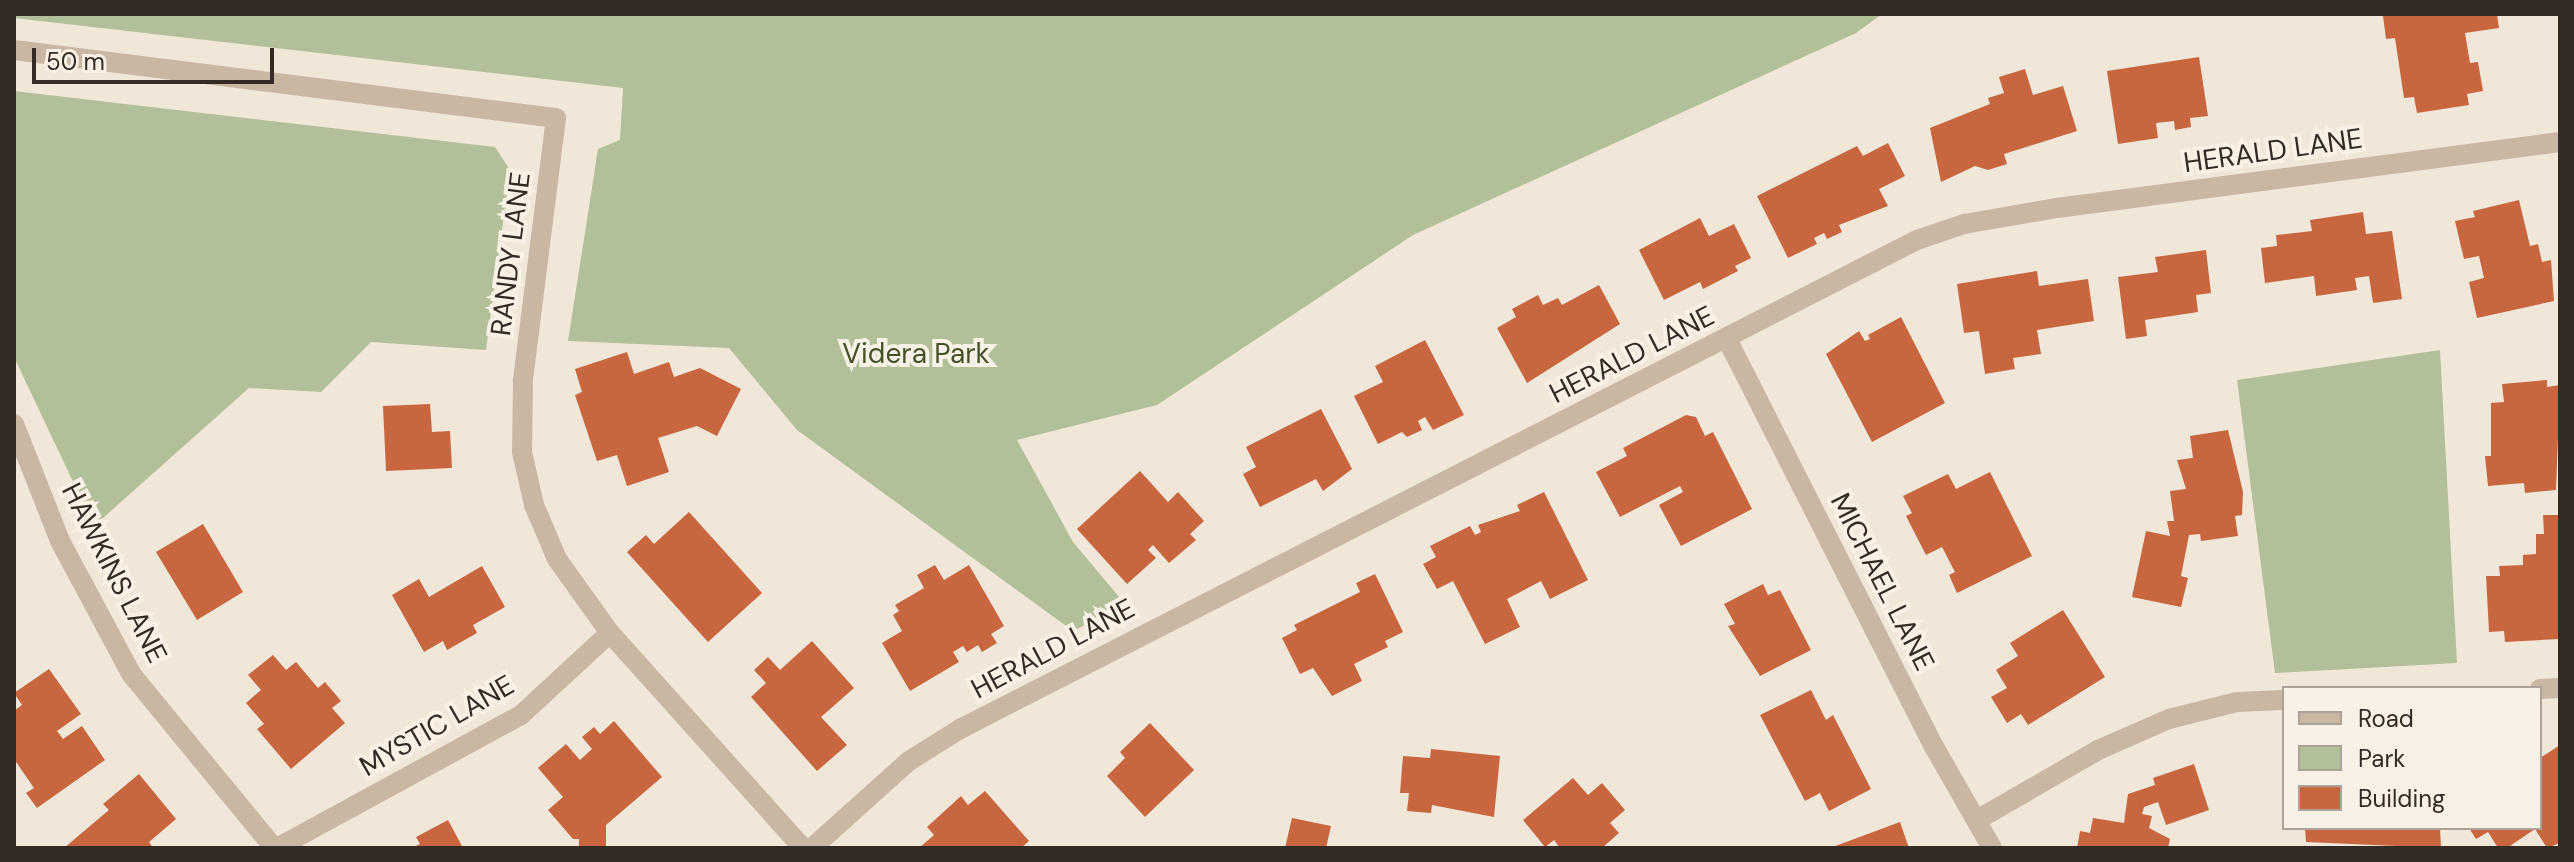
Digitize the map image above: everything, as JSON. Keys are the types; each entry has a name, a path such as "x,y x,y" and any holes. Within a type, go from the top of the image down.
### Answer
{"street":[{"name":"RANDY LANE","path":"14,50 556,118 523,381 522,452 534,505 557,559 610,633 803,848"},
{"name":"HERALD LANE","path":"812,848 909,761 960,729 1917,240 1964,224 2560,142"},
{"name":"MICHAEL LANE","path":"1727,339 1933,745 1992,848"},
{"name":"HAWKINS LANE","path":"14,424 60,541 132,675 276,848"},
{"name":"MYSTIC LANE","path":"276,848 521,715 610,633"},
{"path":"1977,820 2098,750 2169,719 2237,702 2282,700"}],"green space":[{"name":"Videra Park","path":"14,14 1882,14 1856,33 1413,235 1157,405 1017,440 1073,542 1125,604 1073,631 797,430 729,348 568,341 598,149 620,140 623,88 14,18"},
{"path":"14,91 495,147 510,170 486,350 371,342 321,392 249,388 94,526 14,357"},
{"path":"2440,350 2457,663 2275,673 2237,380"}],"building":[{"path":"2497,14 2499,28 2465,33 2470,63 2478,62 2483,91 2467,94 2469,105 2417,113 2414,97 2404,98 2395,38 2386,39 2383,16"},
{"path":"2199,57 2208,116 2190,118 2191,127 2175,130 2174,121 2156,123 2158,138 2118,144 2107,71"},
{"path":"2025,69 2033,95 2063,86 2077,131 2004,154 2007,164 1988,170 1975,166 1941,182 1930,128 1990,104 1988,98 2004,93 1999,77"},
{"path":"1888,143 1905,176 1879,189 1888,206 1839,225 1842,232 1827,239 1824,233 1814,238 1817,244 1788,258 1757,196 1857,146 1863,156"},
{"path":"2519,200 2530,246 2538,244 2542,262 2551,260 2554,301 2477,318 2469,282 2484,278 2479,256 2464,259 2455,221 2475,217 2473,211"},
{"path":"2363,212 2366,234 2392,231 2402,299 2373,303 2369,276 2355,278 2357,290 2316,296 2314,276 2265,283 2261,248 2277,246 2276,235 2312,231 2310,220"},
{"path":"1700,218 1709,236 1734,224 1751,258 1735,266 1738,271 1703,289 1700,282 1664,300 1639,250"},
{"path":"2206,250 2211,293 2196,295 2198,312 2145,320 2147,336 2126,339 2118,277 2158,272 2155,257"},
{"path":"2037,271 2039,286 2088,279 2094,321 2037,330 2041,354 2013,358 2015,369 1985,374 1979,331 1964,333 1957,284"},
{"path":"1599,285 1620,324 1527,383 1497,328 1516,317 1512,309 1538,295 1543,305 1558,298 1562,305"},
{"path":"1901,317 1945,403 1872,442 1826,354 1859,331 1865,341 1870,339 1868,335"},
{"path":"1425,340 1464,415 1433,430 1425,417 1418,421 1422,430 1407,437 1402,432 1378,444 1354,396 1383,382 1375,366"},
{"path":"627,352 634,374 669,362 674,377 700,368 741,389 717,436 697,426 658,438 669,472 627,486 617,455 597,461 575,395 582,392 575,369"},
{"path":"2547,380 2547,387 2560,385 2556,490 2525,493 2524,483 2488,486 2485,456 2491,456 2491,403 2504,402 2502,384"},
{"path":"430,404 432,432 450,431 452,468 386,471 383,406"},
{"path":"1321,409 1352,469 1323,491 1316,479 1260,507 1243,474 1256,467 1246,447"},
{"path":"1686,415 1696,417 1705,436 1713,432 1752,509 1681,546 1659,505 1683,492 1680,486 1620,517 1596,472 1627,456 1623,448"},
{"path":"2228,430 2243,492 2242,515 2235,516 2238,536 2201,541 2200,534 2189,535 2181,576 2188,578 2181,607 2132,597 2146,531 2170,536 2167,521 2174,521 2170,491 2186,489 2177,460 2193,458 2190,436"},
{"path":"1140,471 1168,502 1178,492 1204,521 1190,534 1196,540 1169,563 1153,545 1148,550 1156,558 1127,584 1077,529"},
{"path":"1990,472 2032,556 1957,593 1949,575 1955,572 1942,547 1926,555 1906,516 1912,513 1903,496 1948,474 1956,489"},
{"path":"1544,492 1588,580 1550,599 1541,581 1507,599 1520,627 1485,644 1453,581 1437,589 1423,564 1436,557 1430,546 1470,526 1475,535 1481,532 1478,525 1520,511 1517,505"},
{"path":"689,512 762,593 708,642 627,552 646,535 654,544"},
{"path":"2543,515 2560,515 2560,639 2505,642 2504,631 2489,632 2486,576 2500,576 2499,566 2523,565 2523,555 2536,554 2536,534 2544,534"},
{"path":"203,524 243,592 197,620 156,552"},
{"path":"935,565 944,580 969,565 1004,626 991,634 997,643 982,652 978,645 967,652 963,646 953,652 959,662 910,691 882,643 902,631 893,615 899,611 895,605 924,588 917,575"},
{"path":"482,566 505,607 473,625 477,633 447,650 443,641 424,652 392,595 419,579 429,597"},
{"path":"1375,574 1403,632 1385,641 1388,647 1354,664 1362,681 1332,696 1313,668 1300,674 1282,638 1297,630 1294,625 1360,592 1356,583"},
{"path":"1763,584 1768,595 1780,590 1811,650 1760,676 1728,626 1735,624 1724,604"},
{"path":"2063,610 2105,677 2028,725 2021,714 2007,723 1991,697 2007,688 1996,670 2018,656 2010,643"},
{"path":"812,641 854,688 821,717 847,745 817,771 751,697 766,683 754,670 768,657 780,670"},
{"path":"273,655 286,670 296,662 318,688 325,682 341,701 332,708 345,723 291,769 257,729 264,724 246,703 261,690 248,675"},
{"path":"49,669 81,714 57,731 63,739 82,726 105,760 37,808 26,793 34,788 14,759 14,711 22,705 14,693"},
{"path":"1811,690 1826,720 1833,715 1871,789 1829,811 1820,793 1805,801 1760,715"},
{"path":"614,721 662,777 606,825 606,846 579,846 579,839 573,839 548,810 563,797 538,768 566,744 580,760 592,749 582,737 594,727 600,734"},
{"path":"1150,723 1194,770 1145,817 1107,776 1125,758 1120,752"},
{"path":"2560,745 2560,843 2547,848 2536,830 2542,830 2542,757"},
{"path":"1431,749 1500,756 1494,817 1432,805 1431,813 1407,811 1409,793 1400,793 1403,756 1430,758"},
{"path":"2194,764 2209,810 2166,825 2158,802 2144,807 2142,814 2152,816 2149,828 2170,839 2168,848 2077,848 2080,831 2090,833 2093,818 2124,823 2128,794 2155,785 2153,778"},
{"path":"139,774 176,819 149,842 153,848 64,848 109,810 103,804"},
{"path":"1573,778 1588,795 1602,783 1625,810 1610,823 1619,833 1602,848 1560,848 1554,840 1545,847 1523,820"},
{"path":"985,791 1029,841 1021,848 919,848 934,835 927,827 961,796 968,805"},
{"path":"1292,818 1331,826 1326,848 1285,848"},
{"path":"448,820 463,848 412,848 420,844 416,837"},
{"path":"1900,822 1909,848 1830,848"},
{"path":"2305,830 2440,830 2441,848 2306,842"},
{"path":"2470,830 2534,830 2507,848 2498,848 2488,832 2476,839"}]}
